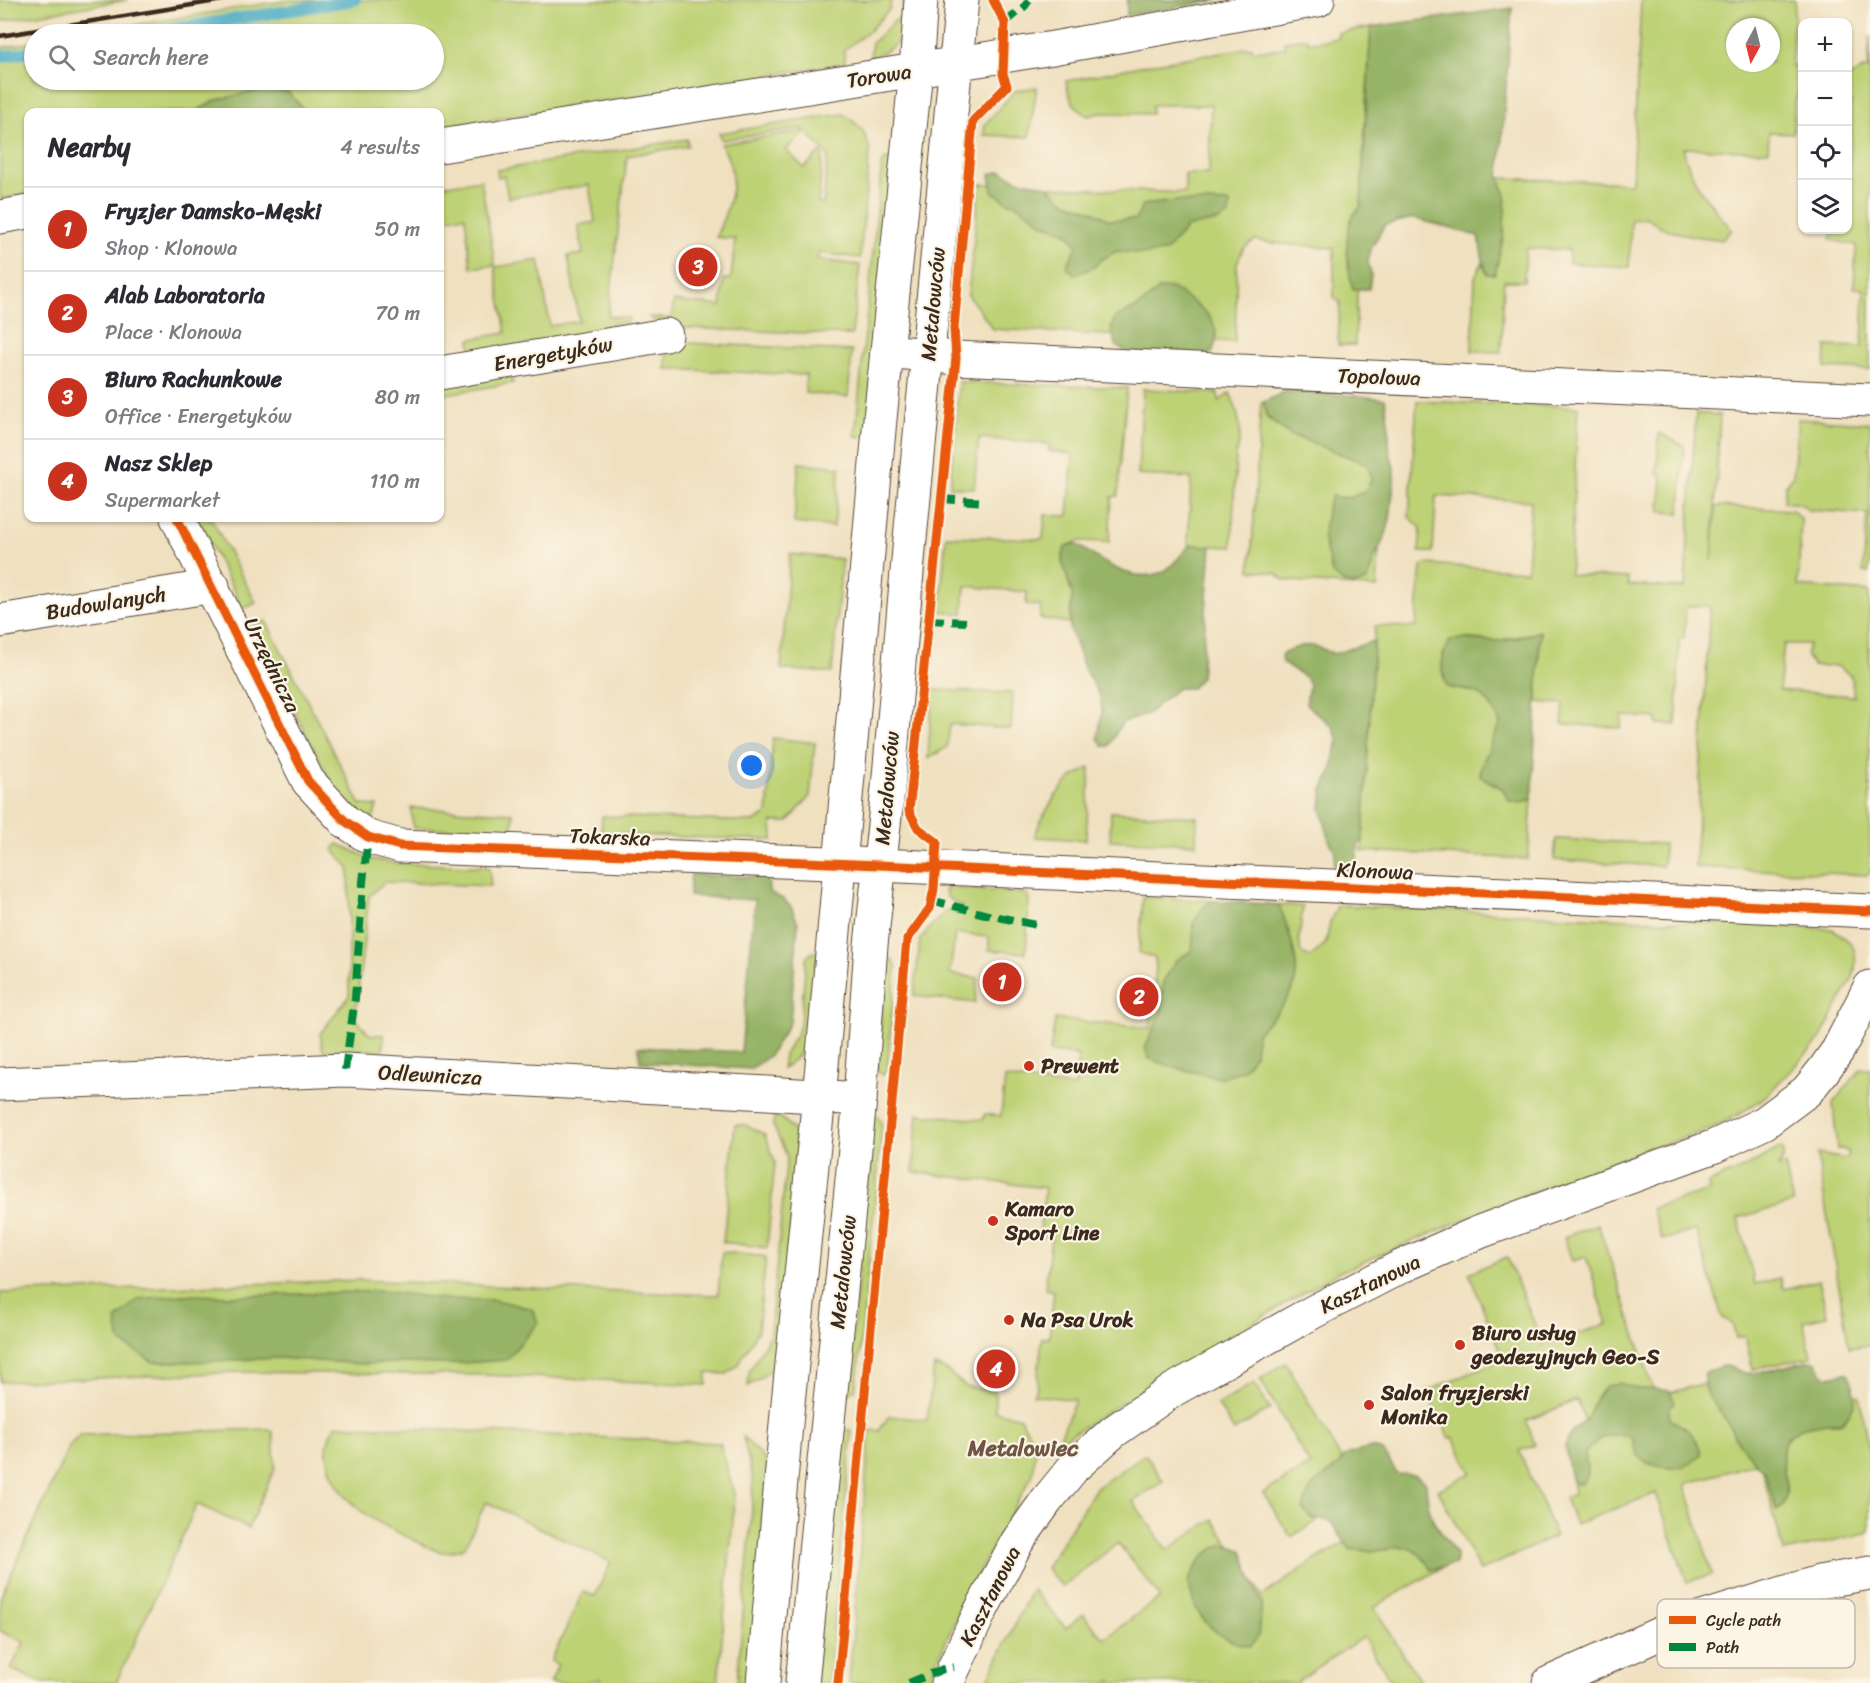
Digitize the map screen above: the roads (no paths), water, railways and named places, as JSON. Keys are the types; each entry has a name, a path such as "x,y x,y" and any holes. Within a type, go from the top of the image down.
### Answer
{"street":[{"name":"Metalowców","path":"763,1683 921,0"},
{"name":"Metalowców","path":"802,1683 860,1099 871,945 888,788 899,651 962,0"},
{"name":"Torowa","path":"444,145 955,64 1318,0"},
{"path":"0,217 24,213"},
{"name":"Energetyków","path":"444,372 666,335"},
{"name":"Topolowa","path":"887,351 1093,364 1870,400"},
{"name":"Urzędnicza","path":"179,522 213,586 308,781 345,821"},
{"name":"Budowlanych","path":"0,621 213,586"},
{"name":"Tokarska","path":"345,821 368,837 400,846 879,865"},
{"name":"Klonowa","path":"879,865 1870,911"},
{"name":"Kasztanowa","path":"947,1683 979,1614 1017,1542 1074,1467 1113,1432 1173,1390 1313,1312 1400,1267 1482,1231 1715,1146 1764,1123 1807,1091 1823,1071 1838,1050 1870,987"},
{"name":"Odlewnicza","path":"0,1084 345,1070 860,1099"},
{"path":"1764,1599 1819,1582 1870,1573"},
{"path":"1549,1683 1657,1635"}],"waterway":[{"path":"204,24 355,0"},
{"path":"0,57 24,53"}],"railway":[{"path":"74,24 223,0"},
{"path":"0,36 24,32"}],"place":[{"name":"Biuro Rachunkowe","path":"698,267"},
{"name":"Fryzjer Damsko-Męski","path":"1002,982"},
{"name":"Alab Laboratoria","path":"1139,997"},
{"name":"Prewent","path":"1029,1066"},
{"name":"Kamaro Sport Line","path":"993,1221"},
{"name":"Na Psa Urok","path":"1009,1320"},
{"name":"Biuro usług geodezyjnych Geo-S","path":"1460,1345"},
{"name":"Nasz Sklep","path":"996,1369"},
{"name":"Salon fryzjerski Monika","path":"1369,1405"}],"district":[{"name":"Metalowiec","path":"1023,1448"}]}
